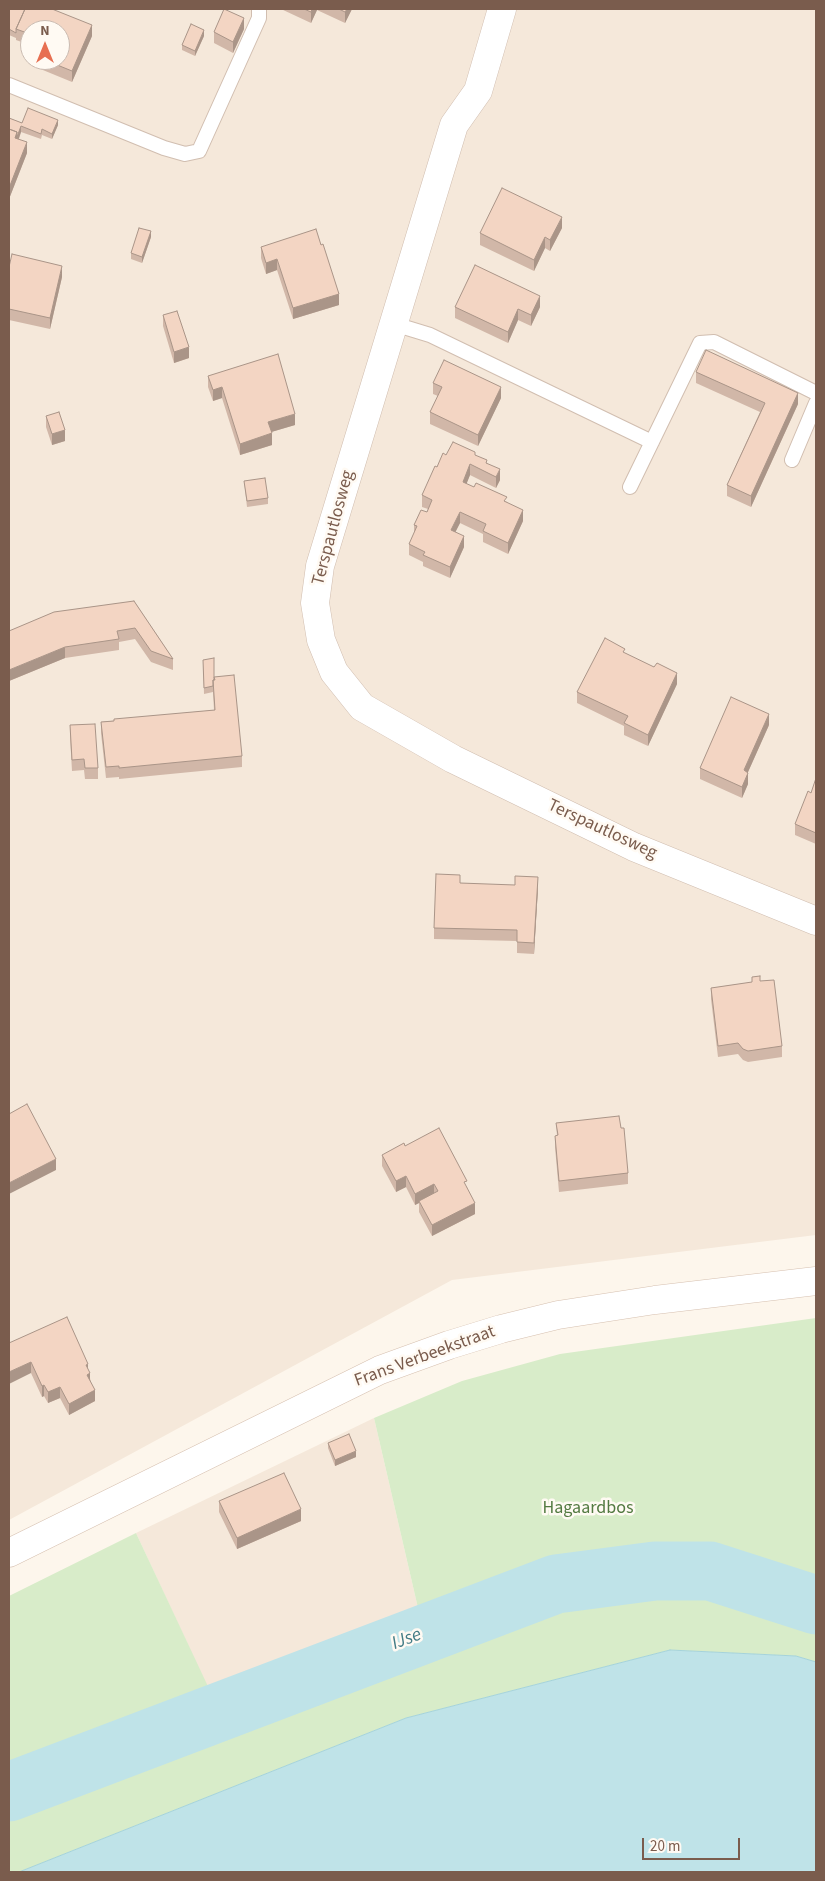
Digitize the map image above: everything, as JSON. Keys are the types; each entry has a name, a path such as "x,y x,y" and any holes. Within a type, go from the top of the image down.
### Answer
{"street":[{"name":"Terspautlosweg","path":"502,9 478,91 454,125 320,566 315,603 321,640 334,672 362,707 452,759 634,847 816,921"},
{"name":"Frans Verbeekstraat","path":"9,1553 380,1370 449,1345 501,1329 558,1315 655,1300 816,1281"}],"lane":[{"path":"9,85 164,148 185,154 198,151 259,18 259,9"},
{"path":"394,324 430,335 652,442"},
{"path":"630,487 700,343 714,342 816,393"},
{"path":"792,460 816,403"}],"shaded area":[{"path":"9,9 816,9 816,1235 452,1280 9,1520"},
{"path":"374,1418 424,1634 219,1712 136,1533"}],"green space":[{"name":"Hagaardbos","path":"816,1318 816,1662 796,1656 670,1650 406,1718 19,1872 9,1872 9,1596 136,1533 220,1712 424,1634 374,1418 462,1381 560,1354"}],"water":[{"path":"670,1650 796,1656 816,1662 816,1872 19,1872 406,1718"}],"building":[{"path":"9,9 25,9 16,33 9,29"},
{"path":"25,9 52,9 92,25 72,71 70,70 70,20 20,20"},
{"path":"224,9 244,18 233,42 214,32"},
{"path":"20,20 20,30 16,29"},
{"path":"191,24 204,30 195,51 182,45"},
{"path":"28,108 58,120 52,134 42,129 41,134 21,126 17,137 17,132 9,129 9,118 22,123"},
{"path":"9,129 17,132 15,138 27,142 9,188"},
{"path":"502,188 562,217 550,240 545,237 534,260 480,233"},
{"path":"139,228 151,231 142,257 131,253"},
{"path":"316,229 321,245 323,244 339,294 293,308 277,259 266,263 261,247"},
{"path":"12,254 62,266 50,318 9,309 9,267"},
{"path":"475,265 540,296 531,315 518,309 508,332 455,307"},
{"path":"177,311 189,347 174,352 163,315"},
{"path":"706,350 798,393 751,496 727,485 765,403 696,372"},
{"path":"278,354 295,414 268,422 272,433 240,444 222,387 213,390 208,376"},
{"path":"444,360 501,387 478,435 430,412 442,387 433,383"},
{"path":"59,412 65,430 52,434 46,416"},
{"path":"453,442 475,452 475,455 487,460 486,463 500,469 496,477 470,464 463,482 474,487 476,483 507,497 504,501 523,510 508,543 483,531 486,524 460,512 451,530 464,536 450,567 423,555 425,552 409,544 417,526 414,525 421,510 427,512 432,500 422,495 435,466 437,467 443,453 446,455"},
{"path":"265,478 268,498 247,501 244,481"},
{"path":"134,601 173,659 151,651 135,628 117,631 119,639 65,647 9,670 9,631 54,612"},
{"path":"605,638 625,649 623,652 654,667 657,663 677,673 648,735 624,723 628,716 577,692"},
{"path":"214,658 213,686 204,688 203,660"},
{"path":"234,675 242,756 119,768 119,766 106,767 101,722 114,721 114,719 215,710 214,677"},
{"path":"731,697 769,714 744,770 748,773 742,787 700,768"},
{"path":"95,724 98,768 85,768 84,759 72,760 70,725"},
{"path":"816,778 816,833 795,824 808,791 811,793"},
{"path":"436,874 460,875 460,883 515,885 515,876 538,877 534,943 517,942 517,930 434,928"},
{"path":"760,976 760,981 774,980 782,1046 748,1051 743,1049 738,1043 718,1046 711,988 752,982 752,977"},
{"path":"27,1104 56,1159 9,1183 9,1114"},
{"path":"619,1116 621,1128 624,1128 628,1173 559,1181 555,1136 558,1135 556,1123"},
{"path":"439,1128 467,1181 464,1182 475,1203 432,1225 419,1201 438,1191 434,1184 415,1194 406,1176 396,1181 382,1155 404,1143 405,1146"},
{"path":"67,1317 88,1364 86,1365 90,1373 87,1375 95,1390 69,1404 60,1387 48,1392 44,1385 42,1386 31,1362 9,1372 9,1343"},
{"path":"349,1434 356,1451 335,1460 328,1443"},
{"path":"284,1473 301,1509 237,1538 219,1501"}],"waterway":[{"name":"IJse","path":"9,1792 556,1584 655,1571 710,1571 816,1605"}]}
